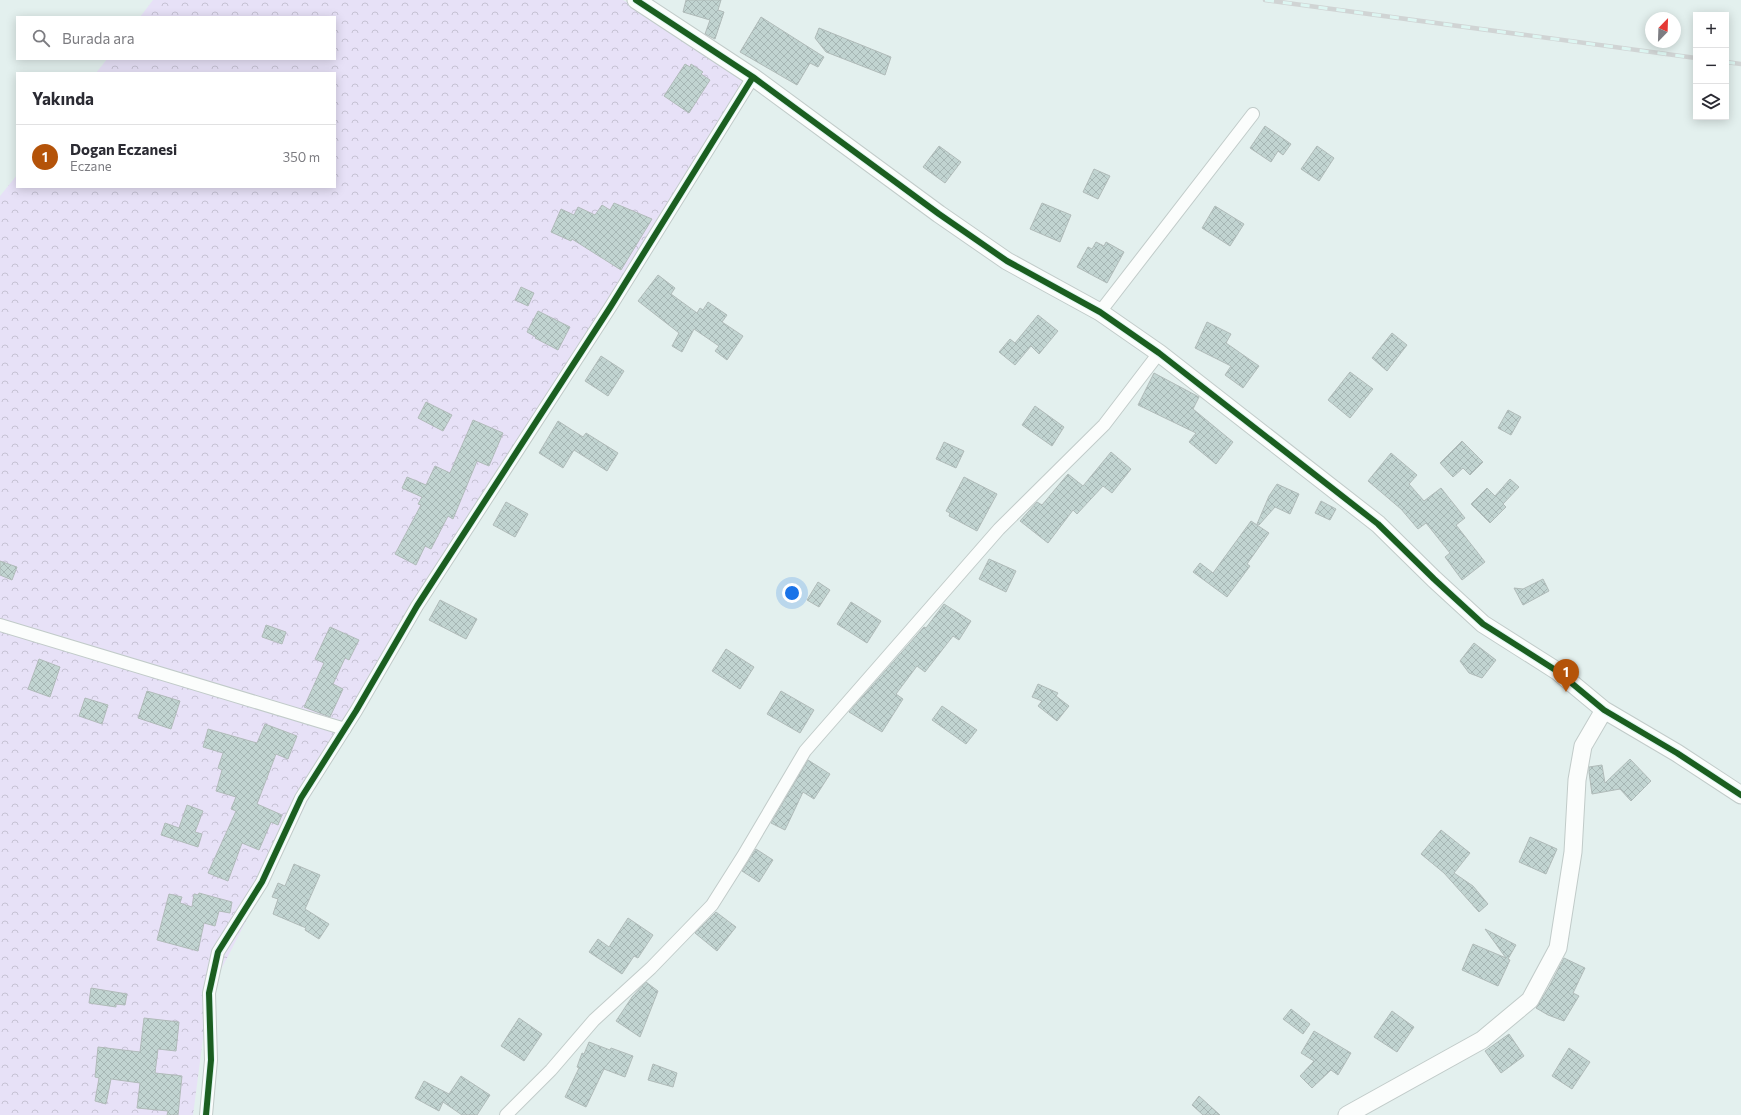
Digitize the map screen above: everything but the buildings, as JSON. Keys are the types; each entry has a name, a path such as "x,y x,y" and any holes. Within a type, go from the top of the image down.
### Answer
{"street":[{"path":"636,0 752,77 938,214 1007,261 1100,312 1159,353 1378,524 1434,579 1483,624 1557,671 1604,710 1678,753 1741,795"},
{"path":"206,1115 211,1060 208,993 218,952 262,882 301,798 345,729 417,606 611,306 752,77"},
{"path":"1100,312 1253,114"},
{"path":"506,1115 551,1070 594,1020 652,968 712,905 743,856 805,751 999,528 1104,425 1159,353"},
{"path":"0,624 345,729"},
{"path":"1347,1115 1482,1040 1530,1000 1558,948 1573,852 1576,788 1583,746 1604,710"}],"green space":[{"path":"153,0 623,0 753,77 345,729 209,993 193,1115 0,1115 0,196 16,176 16,188 336,188 336,72 97,72 106,60 336,60 336,16 141,16"}],"railway":[{"path":"1265,0 1693,58"},
{"path":"1729,62 1741,64"}],"cycle path":[{"path":"636,0 753,77 939,214 1007,261 1100,312 1159,353 1378,524 1434,579 1483,624 1557,671 1604,710 1677,753 1741,795"},
{"path":"206,1115 211,1060 209,993 218,952 262,882 301,798 356,711 417,606 611,306 753,77"}],"place":[{"name":"Dogan Eczanesi","path":"1566,692"}]}
